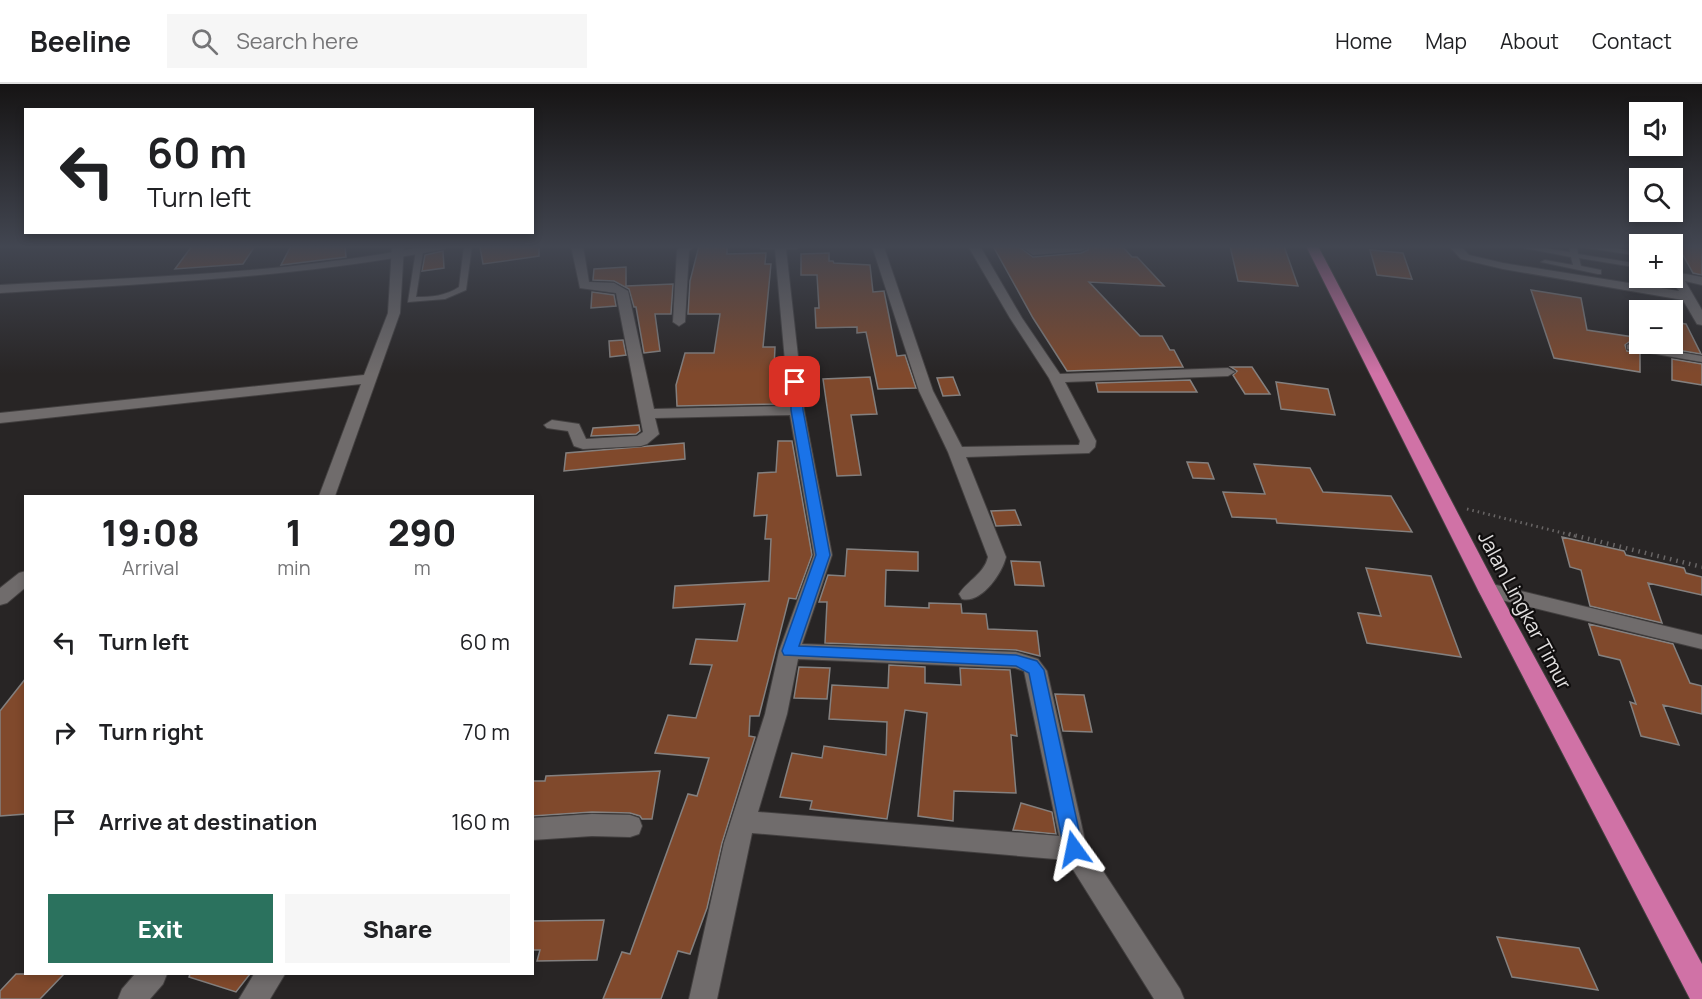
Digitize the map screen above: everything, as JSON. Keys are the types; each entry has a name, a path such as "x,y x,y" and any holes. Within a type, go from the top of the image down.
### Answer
{"highway":[{"name":"Jalan Lingkar Timur","path":"1334,289 1488,590 1702,993"}],"street":[{"path":"327,495 394,313 396,289"},
{"path":"552,425 574,427 580,443 583,444 641,441 651,434 622,291 617,289"},
{"path":"678,322 681,289"},
{"path":"703,999 737,843 776,714 789,651 823,555 797,410 784,289"},
{"path":"892,289 926,391 956,452 997,557 996,565 969,594"},
{"path":"956,452 1083,450 1088,447 1088,441 1056,378 999,289"},
{"path":"1624,289 1695,302"},
{"path":"1686,289 1695,302 1702,321"},
{"path":"1056,378 1228,372"},
{"path":"0,417 370,379"},
{"path":"647,414 797,410"},
{"path":"0,598 24,580"},
{"path":"1488,590 1702,642"},
{"path":"789,651 1016,660 1031,665 1036,670 1074,849 1170,999"},
{"path":"744,822 1074,849"},
{"path":"534,829 592,825 630,826"},
{"path":"132,999 152,975"},
{"path":"254,999 270,975"}],"lane":[{"path":"413,289 411,300 448,296 462,289"},
{"path":"1672,354 1702,359"}],"path":[{"path":"1444,504 1702,567"}],"building":[{"path":"629,289 673,289 671,314 655,314 660,351 644,353 636,307 634,307"},
{"path":"690,289 769,289 763,347 775,347 774,369 781,404 677,406 676,385 685,353 714,353 720,314 688,314"},
{"path":"818,289 873,289 873,292 884,291 897,356 905,355 916,388 878,389 866,332 857,333 857,327 816,328 815,308 819,308"},
{"path":"1017,289 1095,289 1140,336 1162,336 1170,350 1174,350 1183,367 1067,371"},
{"path":"1531,290 1581,298 1587,330 1629,336 1629,342 1625,345 1629,354 1640,354 1640,372 1554,358"},
{"path":"592,292 614,295 616,306 591,308"},
{"path":"1683,324 1686,324 1701,354 1683,351"},
{"path":"623,340 626,355 610,357 609,341"},
{"path":"1672,359 1702,364 1702,385 1672,380"},
{"path":"1231,367 1252,367 1270,394 1245,394 1233,375 1237,371"},
{"path":"870,377 877,414 851,415 861,475 837,476 823,379"},
{"path":"953,377 960,395 943,396 937,378"},
{"path":"1190,380 1197,392 1098,392 1096,383"},
{"path":"1276,382 1328,389 1335,415 1281,409"},
{"path":"639,425 640,431 636,434 591,436 593,428"},
{"path":"778,441 792,441 812,555 796,599 789,598 759,716 750,716 749,736 755,737 722,843 707,908 690,954 678,951 661,999 603,999 622,952 630,954 688,794 697,796 709,758 655,753 668,715 696,718 712,665 690,664 696,639 737,641 745,604 673,608 675,586 769,581 771,539 765,539 767,515 754,516 758,473 776,472"},
{"path":"684,443 685,459 564,471 566,453"},
{"path":"1187,462 1208,463 1214,479 1193,478"},
{"path":"1254,464 1310,468 1323,492 1391,496 1412,532 1277,523 1276,519 1232,517 1223,492 1265,494"},
{"path":"1015,510 1021,525 996,526 991,511"},
{"path":"1562,537 1684,568 1686,573 1702,577 1702,595 1648,583 1662,623 1590,606 1581,570 1570,567"},
{"path":"847,549 918,552 918,571 886,570 885,606 929,608 929,603 961,604 962,613 986,614 988,629 1037,631 1040,656 1016,650 825,643 827,602 819,602 828,575 845,576"},
{"path":"1011,561 1040,562 1044,586 1015,585"},
{"path":"1366,568 1431,576 1461,657 1367,643 1358,613 1381,616"},
{"path":"1589,624 1673,644 1690,683 1702,686 1702,714 1663,705 1679,745 1641,736 1630,702 1636,704 1620,660 1599,655"},
{"path":"889,665 925,667 925,683 961,685 960,668 1010,670 1017,736 1011,735 1016,793 954,791 953,821 918,816 927,713 905,710 887,819 810,809 812,801 780,797 792,753 822,758 824,746 886,755 887,722 829,719 832,685 888,688"},
{"path":"799,667 830,668 827,699 794,698"},
{"path":"24,681 24,814 0,816 0,711"},
{"path":"1055,694 1084,695 1092,732 1063,731"},
{"path":"660,771 652,819 642,819 630,813 592,812 534,816 534,781 545,781 546,776"},
{"path":"1021,803 1052,812 1056,834 1013,830"},
{"path":"604,920 597,960 537,961 540,950 534,950 534,921"},
{"path":"1497,937 1579,948 1598,990 1512,977"},
{"path":"16,974 63,975 40,999 0,999 0,991"},
{"path":"190,975 249,975 236,992 189,977"}],"route":[{"path":"795,382 797,410 823,555 789,651 1016,660 1031,665 1036,670 1074,849"}]}
